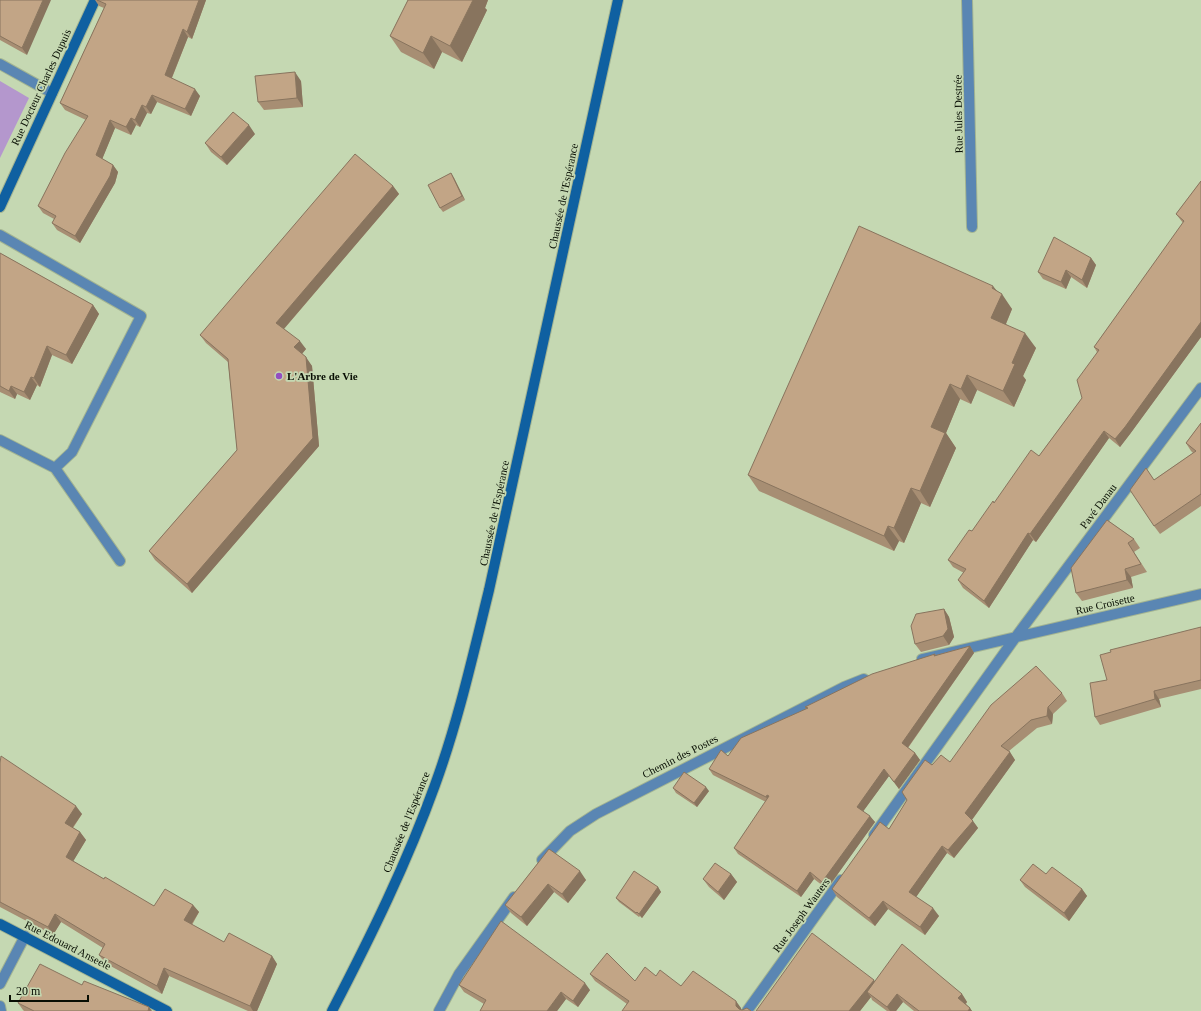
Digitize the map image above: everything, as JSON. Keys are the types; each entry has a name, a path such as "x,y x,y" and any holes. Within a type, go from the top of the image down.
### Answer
{"main road":[{"name":"Rue Docteur Charles Dupuis","path":"0,207 95,0"},
{"name":"Chaussée de l'Espérance","path":"332,1011 368,944 406,859 435,785 467,678 489,590 618,0"},
{"name":"Rue Edouard Anseele","path":"0,924 167,1011"}],"street":[{"name":"Rue Jules Destrée","path":"967,0 972,227"},
{"path":"0,64 52,93"},
{"path":"0,235 141,316 72,452 55,468"},
{"name":"Pavé Danau","path":"1015,638 1201,388"},
{"path":"0,440 55,468 120,561"},
{"name":"Rue Croisette","path":"1015,638 1201,594"},
{"path":"914,661 941,653 1015,638"},
{"path":"868,842 1015,638"},
{"name":"Chemin des Postes","path":"536,868 548,852 570,831 596,814 844,687 872,676"},
{"name":"Rue Joseph Wauters","path":"747,1011 849,868"},
{"path":"439,1011 459,974 518,892"},
{"path":"0,984 25,936"},
{"path":"0,1006 1,1011"}],"shaded area":[{"path":"0,81 29,98 0,158"}],"building":[{"path":"0,0 43,0 22,48 0,36"},
{"path":"97,0 199,0 187,32 183,29 165,75 195,89 185,109 152,95 146,107 142,105 135,120 131,118 126,127 110,120 96,155 113,165 110,176 75,236 52,223 56,216 38,206 65,153 88,116 60,103 106,4"},
{"path":"408,0 473,0 450,46 431,36 423,53 390,36"},
{"path":"295,72 297,98 258,102 255,76"},
{"path":"233,112 249,125 221,157 205,143"},
{"name":"L'Arbre de Vie","path":"355,154 393,186 276,323 300,341 294,347 306,357 313,438 187,584 149,551 237,450 228,359 200,335"},
{"path":"451,173 462,196 440,208 428,185"},
{"path":"1201,181 1201,322 1115,439 1104,431 1030,534 1028,533 984,601 958,580 966,569 948,560 969,530 972,531 993,501 994,503 1031,450 1039,456 1082,398 1077,380 1099,350 1094,347 1184,221 1176,214"},
{"path":"859,226 993,286 992,288 1002,294 991,318 1025,333 1012,363 1015,364 1003,391 967,375 961,389 950,384 931,427 945,433 920,491 911,488 894,528 888,526 884,536 748,475"},
{"path":"1054,237 1091,258 1082,280 1066,270 1061,282 1038,272"},
{"path":"0,253 93,305 66,355 47,346 34,378 31,377 24,392 11,386 9,391 0,386"},
{"path":"1201,423 1201,494 1154,526 1130,490 1146,468 1154,480 1196,451 1186,443"},
{"path":"1107,520 1134,539 1128,543 1141,564 1125,569 1127,580 1076,593 1071,568"},
{"path":"944,609 948,629 943,636 915,644 911,626 916,614"},
{"path":"1201,627 1201,680 1154,691 1155,699 1095,717 1090,683 1107,680 1100,655 1111,652 1110,650"},
{"path":"970,646 902,743 915,753 894,782 884,769 857,807 870,816 822,882 810,872 797,891 734,848 769,796 767,795 766,797 709,769 721,750 728,756 741,738 808,708 805,707 872,674 935,654 934,656"},
{"path":"1036,666 1062,693 1048,707 1047,716 1031,720 1001,746 1010,752 965,813 973,821 948,850 942,846 909,892 933,908 920,927 883,901 869,918 832,889 880,822 889,829 907,800 902,792 925,760 932,765 941,755 950,762 991,705"},
{"path":"1,756 76,806 65,823 80,832 66,857 104,879 105,877 154,906 165,889 193,905 184,920 224,942 229,933 272,956 250,1006 164,968 157,986 99,955 105,944 55,914 48,927 0,902"},
{"path":"684,772 706,787 694,803 673,788"},
{"path":"549,849 580,871 562,894 548,884 521,917 505,905"},
{"path":"715,863 731,874 718,892 703,879"},
{"path":"1033,864 1046,874 1052,867 1082,889 1064,913 1020,880"},
{"path":"634,871 658,887 639,914 616,898"},
{"path":"501,921 585,983 573,1001 561,992 547,1011 480,1011 486,1000 459,985"},
{"path":"812,933 874,980 849,1011 756,1011"},
{"path":"902,944 962,994 958,998 970,1008 968,1011 919,1011 897,994 887,1007 867,992"},
{"path":"607,953 635,981 645,967 656,976 660,970 681,986 693,971 736,1001 736,1006 739,1009 742,1010 747,1008 751,1011 622,1011 629,1001 590,974"},
{"path":"40,964 82,985 84,981 149,1007 148,1011 34,1011 18,1003"}],"place":[{"name":"L'Arbre de Vie","path":"279,376"}]}
